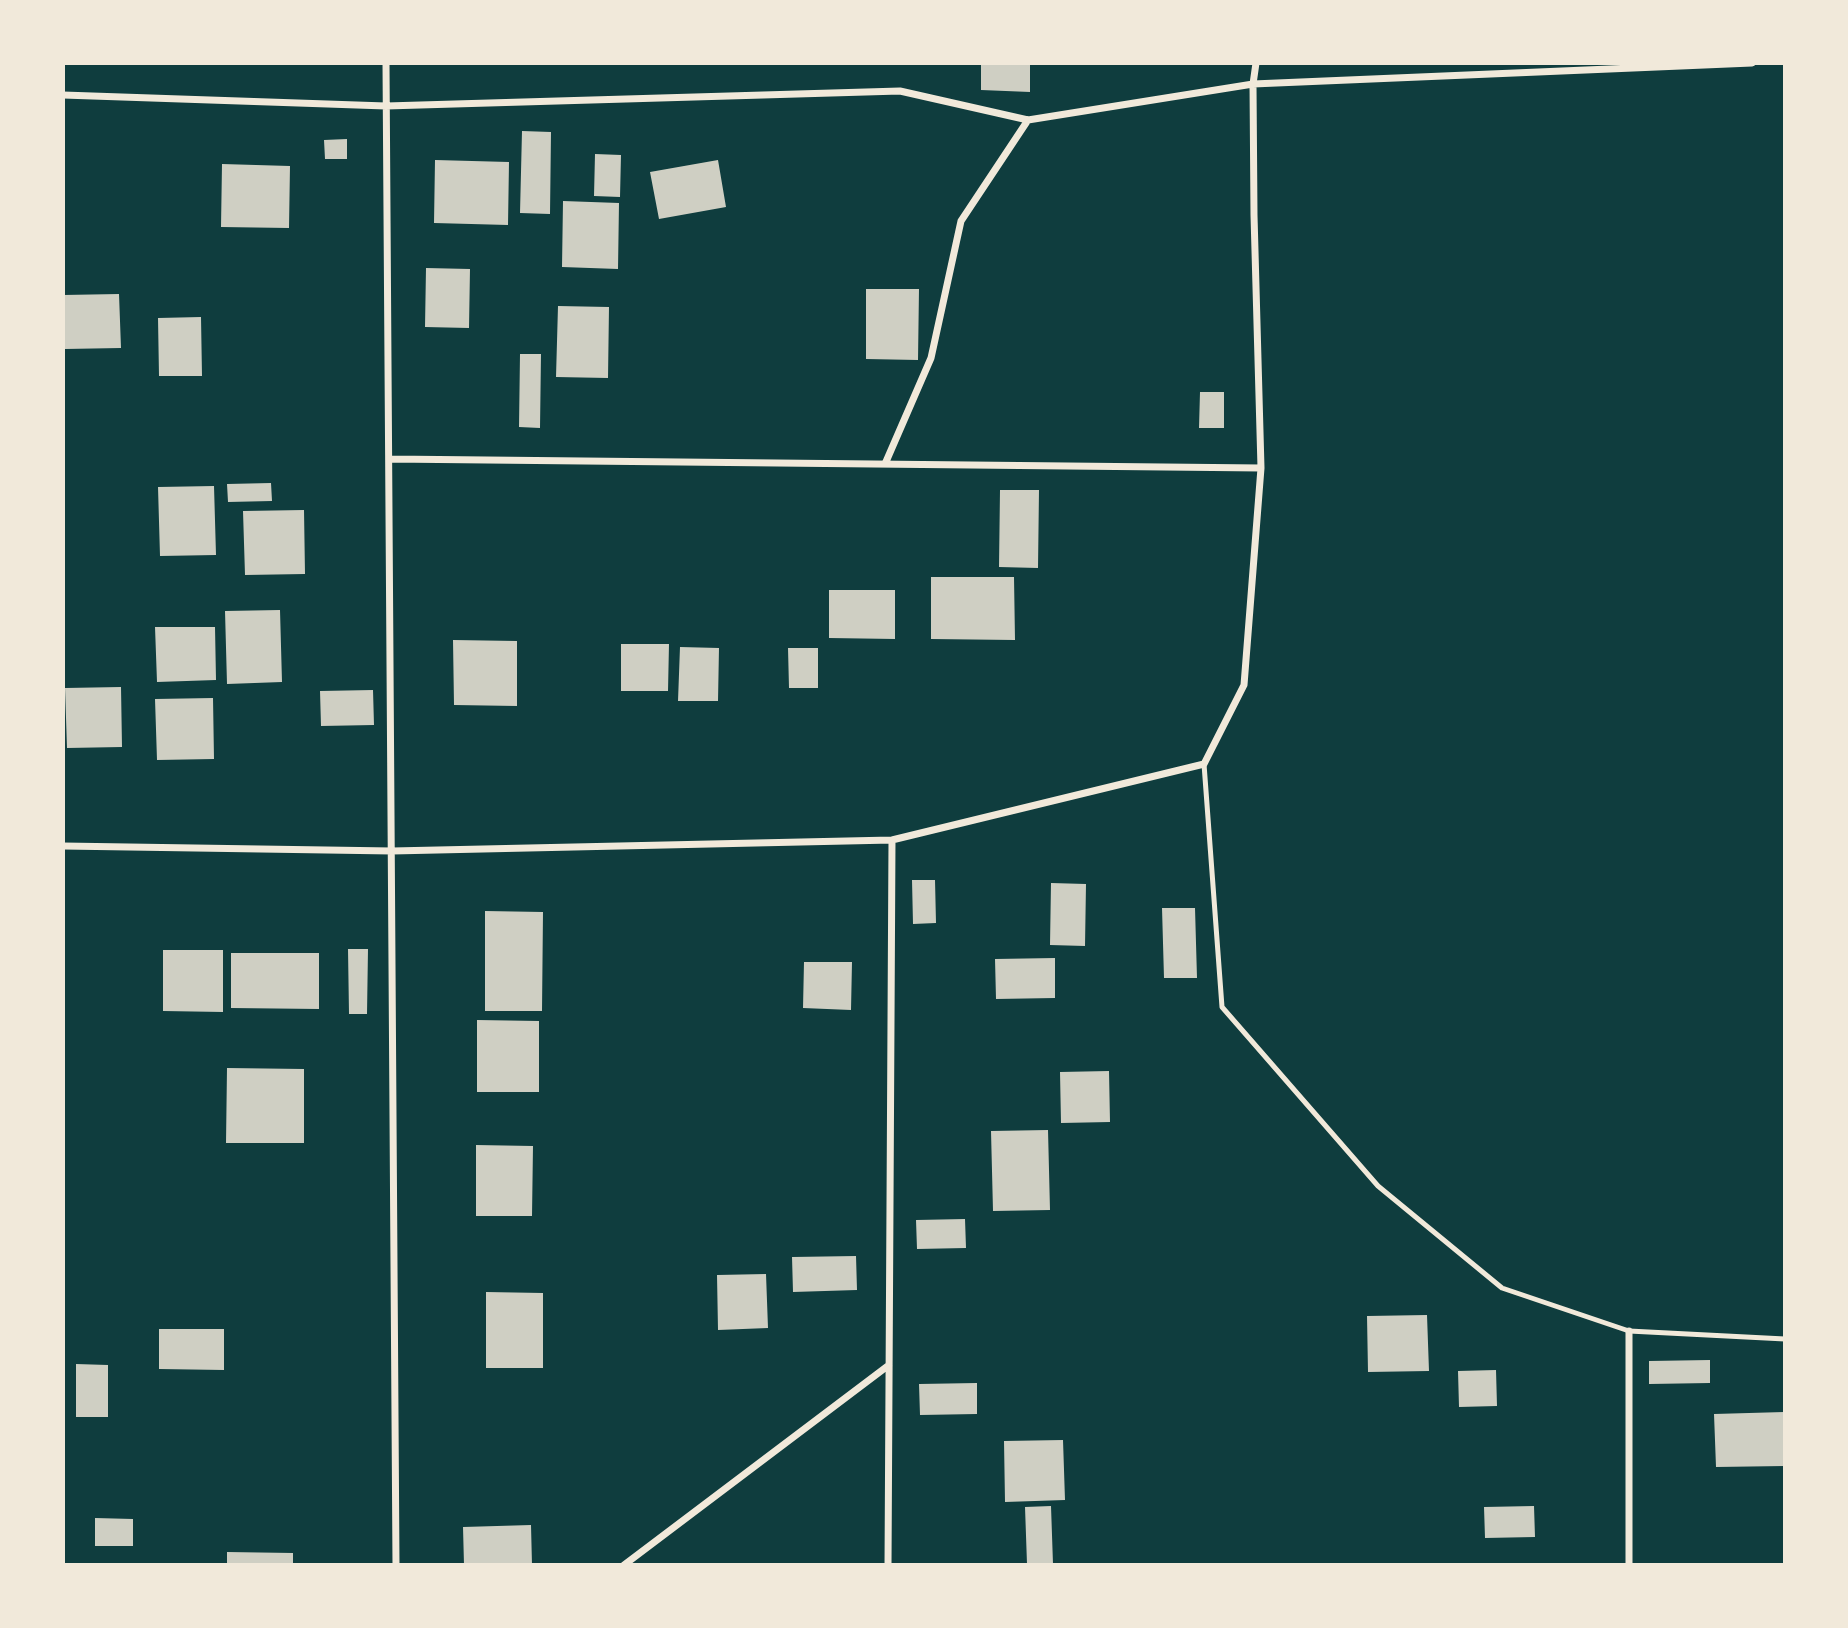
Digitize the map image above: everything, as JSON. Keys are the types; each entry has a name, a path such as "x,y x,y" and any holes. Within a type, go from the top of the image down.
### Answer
{"street":[{"path":"386,63 396,1565"},
{"path":"63,845 393,851 892,840 1204,764 1244,685 1261,468 1254,215 1253,84 1256,63"},
{"path":"63,95 386,106 900,91 1028,120 1253,84 1752,63"},
{"path":"885,464 931,358 961,221 1028,120"},
{"path":"390,459 1261,468"},
{"path":"888,1565 892,840"},
{"path":"1629,1331 1629,1565"},
{"path":"624,1565 889,1365"}],"lane":[{"path":"1204,764 1222,1007 1378,1185 1502,1288 1629,1331 1785,1339"}],"building":[{"path":"981,63 1030,63 1030,92 981,90"},
{"path":"522,131 551,132 550,214 520,213"},
{"path":"347,139 347,159 325,159 324,140"},
{"path":"595,154 621,155 620,197 594,196"},
{"path":"435,160 509,162 508,225 434,223"},
{"path":"718,160 726,207 659,219 650,172"},
{"path":"222,164 290,166 289,228 221,227"},
{"path":"563,201 619,203 618,269 562,267"},
{"path":"426,268 470,269 469,328 425,327"},
{"path":"866,289 919,289 918,360 866,359"},
{"path":"119,294 121,348 65,349 63,295"},
{"path":"558,306 609,307 608,378 556,377"},
{"path":"201,317 202,376 159,376 158,318"},
{"path":"520,354 541,354 540,428 519,427"},
{"path":"1200,392 1224,392 1224,428 1199,428"},
{"path":"271,483 272,501 228,502 227,484"},
{"path":"214,486 216,555 160,556 158,487"},
{"path":"1000,490 1039,490 1038,568 999,567"},
{"path":"304,510 305,574 245,575 243,511"},
{"path":"931,577 1014,577 1015,640 931,639"},
{"path":"829,590 895,590 895,639 829,638"},
{"path":"280,610 282,682 227,684 225,611"},
{"path":"155,627 215,627 216,680 157,682"},
{"path":"453,640 517,641 517,706 454,705"},
{"path":"621,644 669,644 668,691 621,691"},
{"path":"680,647 719,648 718,701 678,701"},
{"path":"788,648 818,648 818,688 789,688"},
{"path":"121,687 122,747 67,748 65,688"},
{"path":"373,690 374,725 321,726 320,691"},
{"path":"213,698 214,759 157,760 155,699"},
{"path":"912,880 935,880 936,923 913,924"},
{"path":"1051,883 1086,884 1085,946 1050,945"},
{"path":"1162,908 1195,908 1197,978 1164,978"},
{"path":"485,911 543,912 542,1011 485,1011"},
{"path":"348,949 368,949 367,1014 349,1014"},
{"path":"163,950 223,950 223,1012 163,1011"},
{"path":"231,953 319,953 319,1009 231,1008"},
{"path":"1055,958 1055,998 996,999 995,959"},
{"path":"804,962 852,962 851,1010 803,1008"},
{"path":"477,1020 539,1021 539,1092 477,1092"},
{"path":"227,1068 304,1069 304,1143 226,1143"},
{"path":"1109,1071 1110,1122 1061,1123 1060,1072"},
{"path":"1048,1130 1050,1210 993,1211 991,1131"},
{"path":"476,1145 533,1146 532,1216 476,1216"},
{"path":"965,1219 966,1248 917,1249 916,1220"},
{"path":"856,1256 857,1290 793,1292 792,1257"},
{"path":"766,1274 768,1328 718,1330 717,1275"},
{"path":"486,1292 543,1293 543,1368 486,1368"},
{"path":"1427,1315 1429,1371 1368,1372 1367,1316"},
{"path":"159,1329 224,1329 224,1370 159,1369"},
{"path":"1710,1360 1710,1383 1649,1384 1649,1361"},
{"path":"76,1364 108,1365 108,1417 76,1417"},
{"path":"1496,1370 1497,1406 1459,1407 1458,1371"},
{"path":"977,1383 977,1414 920,1415 919,1384"},
{"path":"1784,1412 1785,1466 1716,1467 1714,1414"},
{"path":"1063,1440 1065,1500 1005,1502 1004,1441"},
{"path":"1051,1506 1053,1564 1027,1564 1025,1507"},
{"path":"1534,1506 1535,1537 1485,1538 1484,1507"},
{"path":"95,1518 133,1519 133,1546 95,1546"},
{"path":"531,1525 532,1565 464,1565 463,1527"},
{"path":"227,1552 293,1553 293,1565 227,1565"}]}
